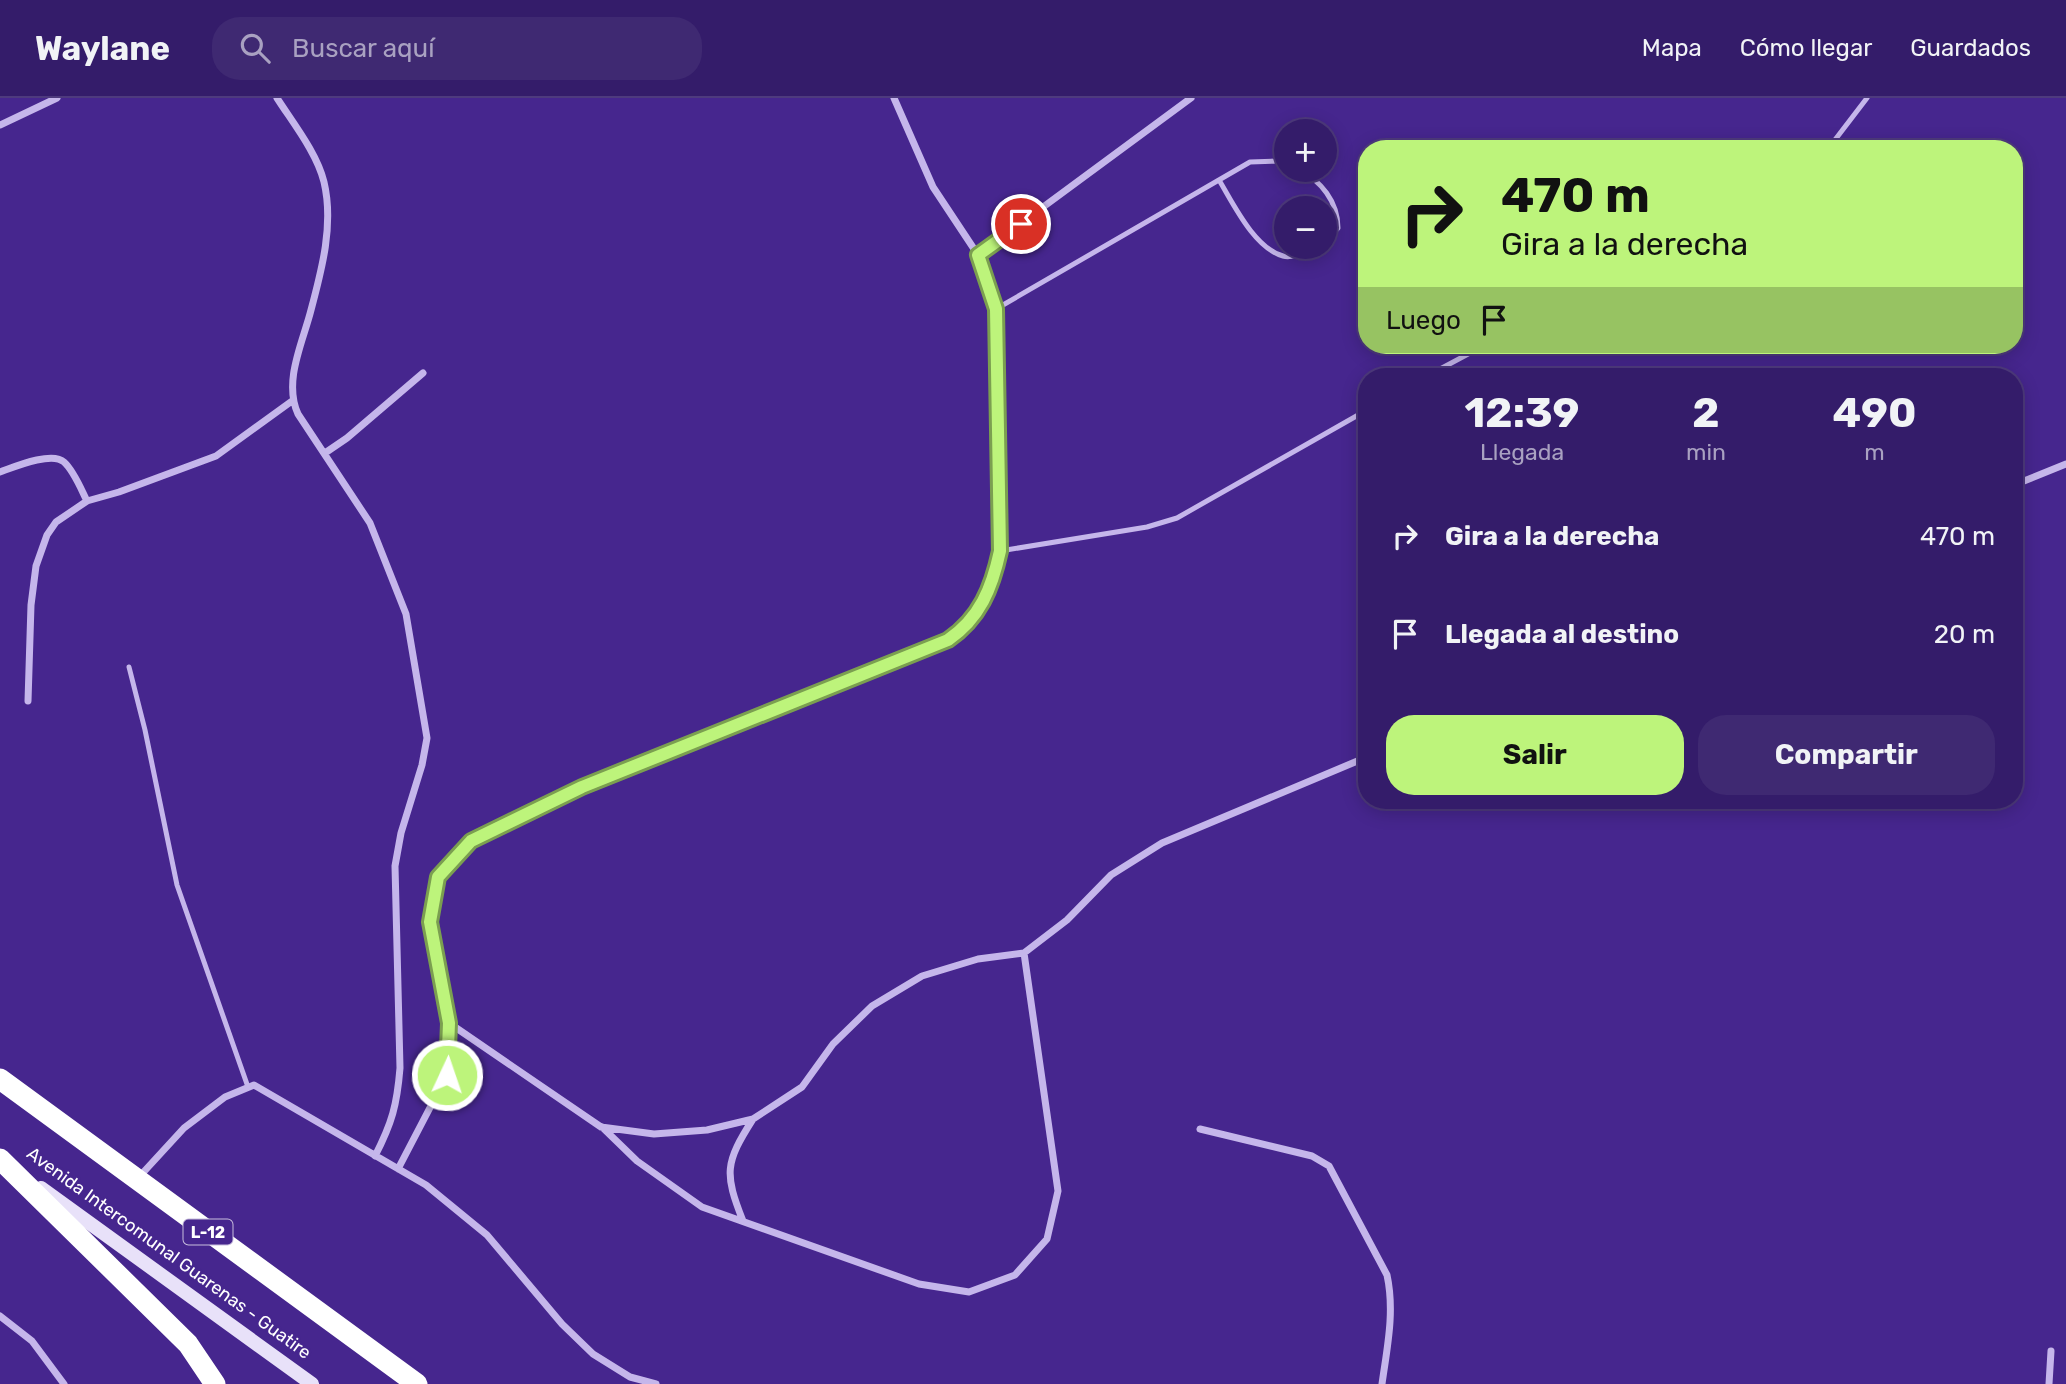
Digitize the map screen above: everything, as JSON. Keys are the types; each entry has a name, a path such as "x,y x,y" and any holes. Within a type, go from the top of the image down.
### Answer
{"highway":[{"name":"L-12","path":"0,1079 417,1384"},
{"path":"1,1160 188,1344 215,1384"}],"main road":[{"name":"Avenida Intercomunal Guarenas - Guatire","path":"1,1160 312,1384"}],"street":[{"path":"0,125 57,98"},
{"path":"277,98 324,179 328,206 328,232 294,373 292,401 370,523 406,614 426,738 422,765 401,833 395,866 400,1068 394,1113 375,1156"},
{"path":"398,1169 447,1075 449,1023 430,922 438,877 471,841 582,787 948,640 963,629 986,598 1000,551 996,309 978,255 933,187 894,98"},
{"path":"978,255 1191,98"},
{"path":"325,453 424,373"},
{"path":"28,701 36,566 47,535 56,522 87,500 119,492 216,456 292,401"},
{"path":"0,472 54,457 64,462 87,500"},
{"path":"2023,481 2066,464"},
{"path":"601,1127 654,1134 707,1130 753,1119 802,1087 833,1044 872,1006 922,976 978,959 1024,953 1067,920 1111,875 1162,843 1358,761"},
{"path":"449,1023 601,1127 637,1161 702,1207 919,1284 969,1292 1014,1275 1047,1239 1058,1191 1024,953"},
{"path":"136,1180 184,1128 225,1097 254,1085 426,1185 487,1235 562,1324 593,1354 630,1377 656,1384"},
{"path":"743,1221 730,1187 733,1150 753,1119"},
{"path":"1200,1129 1312,1156 1329,1166 1387,1276 1391,1294 1391,1324 1382,1384"},
{"path":"0,1316 32,1341 64,1384"},
{"path":"2049,1384 2051,1351"}],"lane":[{"path":"1835,140 1867,98"},
{"path":"996,309 1250,162 1274,161"},
{"path":"1219,180 1245,223 1262,244 1274,251"},
{"path":"1317,182 1329,196"},
{"path":"1337,210 1337,229"},
{"path":"1441,368 1466,354"},
{"path":"1000,551 1147,527 1177,518 1358,415"},
{"path":"129,667 177,885 248,1087"}],"route":[{"path":"447,1075 449,1023 430,922 438,877 471,841 582,787 948,640 975,616 994,578 1000,551 998,331 989,282 978,255 1021,224"}]}
